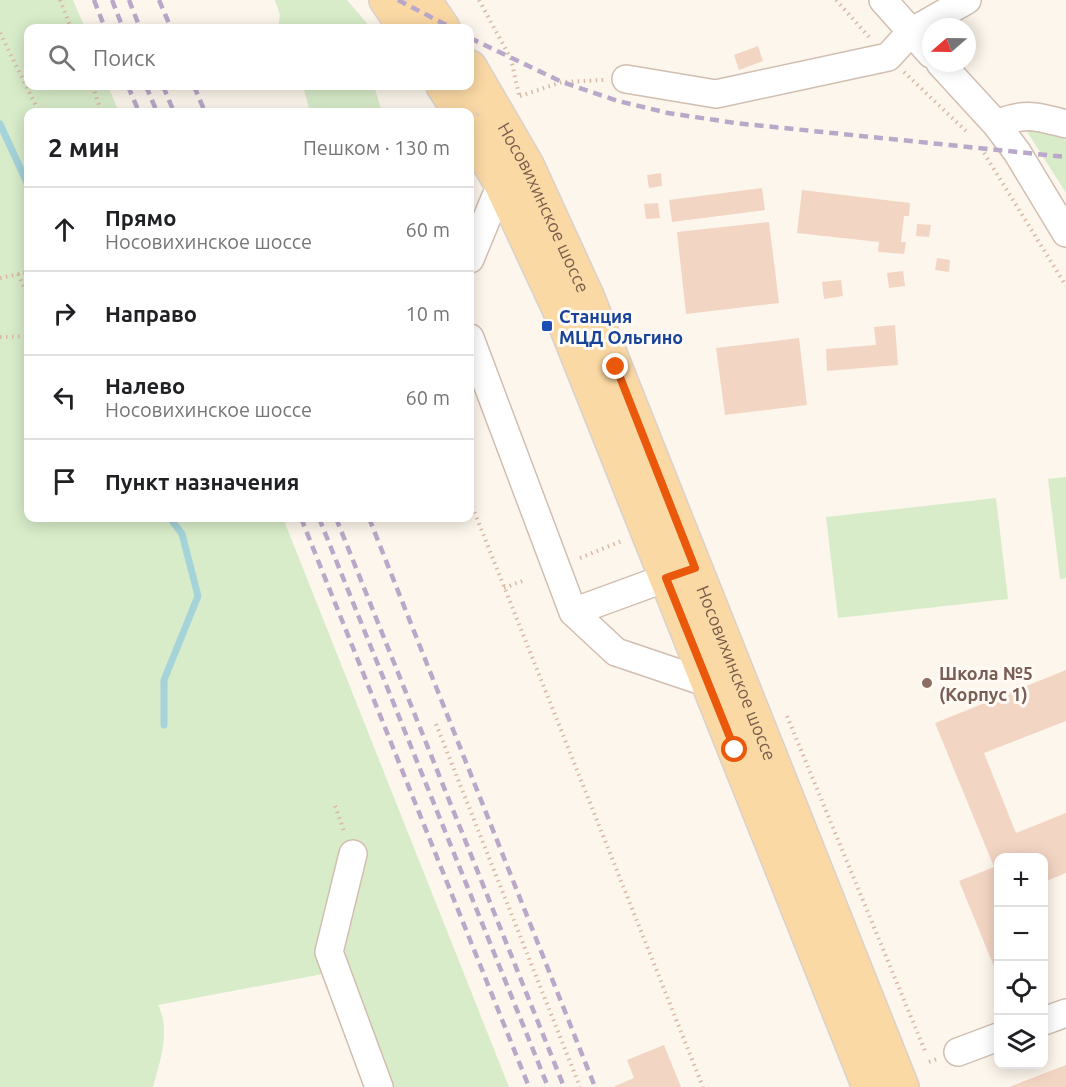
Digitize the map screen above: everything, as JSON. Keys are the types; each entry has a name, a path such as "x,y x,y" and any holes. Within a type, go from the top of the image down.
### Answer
{"main road":[{"path":"386,0 402,24"},
{"path":"424,0 440,24"},
{"name":"Носовихинское шоссе","path":"474,74 527,165 587,296 681,573 708,683 869,1087"},
{"path":"445,90 457,108"},
{"name":"Носовихинское шоссе","path":"474,137 501,184 681,573 902,1087"}],"street":[{"path":"882,0 922,44"},
{"path":"626,79 716,94 888,57 911,32 967,0"},
{"path":"948,72 996,124 1017,152 1066,233"},
{"path":"996,124 1029,115 1066,124"},
{"path":"474,249 501,184"},
{"path":"474,349 573,612 616,652 708,683"},
{"path":"573,612 681,573"},
{"path":"353,854 329,952 379,1087"},
{"path":"1048,1020 1066,1013"},
{"path":"958,1052 994,1039"}],"path":[{"path":"60,0 69,24"},
{"path":"479,0 511,59 520,96 562,82 626,79"},
{"path":"836,0 888,57 970,135"},
{"path":"0,33 24,82"},
{"path":"28,90 37,108"},
{"path":"94,90 100,108"},
{"path":"982,148 1066,286"},
{"path":"0,278 24,273"},
{"path":"18,274 24,287"},
{"path":"0,337 24,336"},
{"path":"474,511 703,1087"},
{"path":"580,558 634,536"},
{"path":"504,588 525,580"},
{"path":"436,724 580,1087"}],"green space":[{"path":"0,0 73,0 83,24 24,24 24,90 110,90 117,108 24,108 24,522 285,522 509,1087 363,1087 323,974 158,1005 164,1025 164,1035 153,1087 0,1087"},
{"path":"275,0 347,0 368,24 279,24 280,15"},
{"path":"304,90 375,90 381,108 309,108"},
{"path":"1030,127 1066,140 1066,193 1026,130"},
{"path":"1066,477 1066,578 1060,579 1048,479"},
{"path":"996,498 1008,599 838,618 826,517"}],"building":[{"path":"758,46 763,61 739,70 734,55"},
{"path":"661,173 662,186 649,188 647,175"},
{"path":"762,188 765,210 672,222 669,200"},
{"path":"802,190 910,203 909,216 904,216 901,242 906,242 904,254 878,252 879,242 797,233"},
{"path":"658,203 660,218 646,219 644,204"},
{"path":"769,222 779,303 686,314 677,232"},
{"path":"917,224 931,225 929,237 916,236"},
{"path":"937,258 950,260 949,272 935,270"},
{"path":"903,271 905,286 889,288 887,273"},
{"path":"841,280 843,296 824,299 822,282"},
{"path":"895,325 898,365 827,371 826,349 876,345 874,327"},
{"path":"799,338 807,405 725,415 716,348"},
{"path":"1066,670 1066,721 984,753 1016,833 1066,813 1066,873 1048,880 1048,853 994,853 994,867 935,723"},
{"path":"994,867 994,967 959,881"},
{"path":"664,1045 681,1087 613,1087 634,1078 627,1060"},
{"path":"1066,1065 1066,1087 1009,1087"}],"waterway":[{"path":"0,124 24,176"},
{"path":"164,725 164,680 198,596 182,534 173,522"}],"railway":[{"path":"94,0 103,24"},
{"path":"112,0 121,24"},
{"path":"129,0 138,24"},
{"path":"159,0 169,24"},
{"path":"398,0 444,24"},
{"path":"474,40 562,82 618,101 668,113 735,123 1066,157"},
{"path":"130,90 137,108"},
{"path":"148,90 155,108"},
{"path":"165,90 172,108"},
{"path":"196,90 203,108"},
{"path":"303,522 529,1087"},
{"path":"321,522 548,1087"},
{"path":"338,522 564,1087"},
{"path":"371,522 595,1087"}],"place":[{"name":"Станция МЦД Ольгино","path":"547,326"},
{"name":"Школа №5 (Корпус 1)","path":"927,683"}],"route":[{"path":"616,367 695,568 666,578 735,750"}]}
